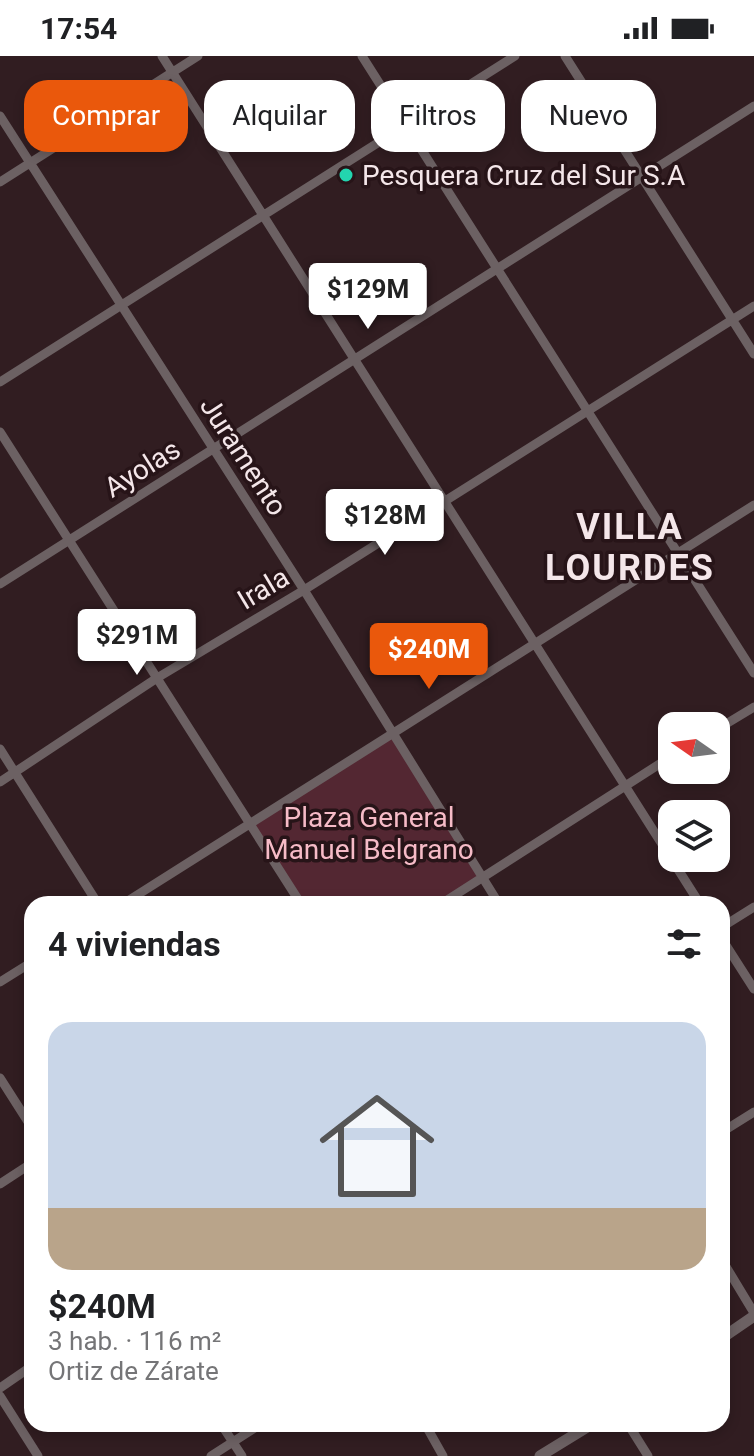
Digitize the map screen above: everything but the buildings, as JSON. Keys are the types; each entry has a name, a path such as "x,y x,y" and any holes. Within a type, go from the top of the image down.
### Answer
{"street":[{"path":"162,56 695,896"},
{"path":"0,182 198,56"},
{"path":"362,56 377,80"},
{"path":"477,80 515,56"},
{"path":"565,56 754,354"},
{"name":"Ayolas","path":"0,584 754,106"},
{"name":"Juramento","path":"0,116 304,590 494,896"},
{"path":"0,382 371,147"},
{"path":"423,152 754,673"},
{"name":"Irala","path":"0,782 157,678 304,590 754,306"},
{"path":"0,432 296,896"},
{"path":"136,896 754,505"},
{"path":"730,722 754,707"},
{"path":"0,749 93,896"},
{"path":"454,896 658,764"},
{"path":"730,922 754,907"},
{"path":"730,952 754,989"},
{"path":"0,982 24,967"},
{"path":"0,1078 24,1116"},
{"path":"730,1127 754,1112"},
{"path":"0,1184 24,1168"},
{"path":"730,1274 754,1314 730,1332"},
{"path":"0,1388 24,1372"},
{"path":"0,1396 38,1456"},
{"path":"226,1432 242,1456"},
{"path":"211,1456 249,1432"},
{"path":"430,1432 443,1456"},
{"path":"540,1456 579,1432"},
{"path":"633,1432 648,1456"}],"green space":[{"name":"Plaza General Manuel Belgrano","path":"392,734 483,878 454,896 296,896 250,824"}],"place":[{"name":"Pesquera Cruz del Sur S.A","path":"346,175"}],"district":[{"name":"VILLA LOURDES","path":"630,546"}]}
